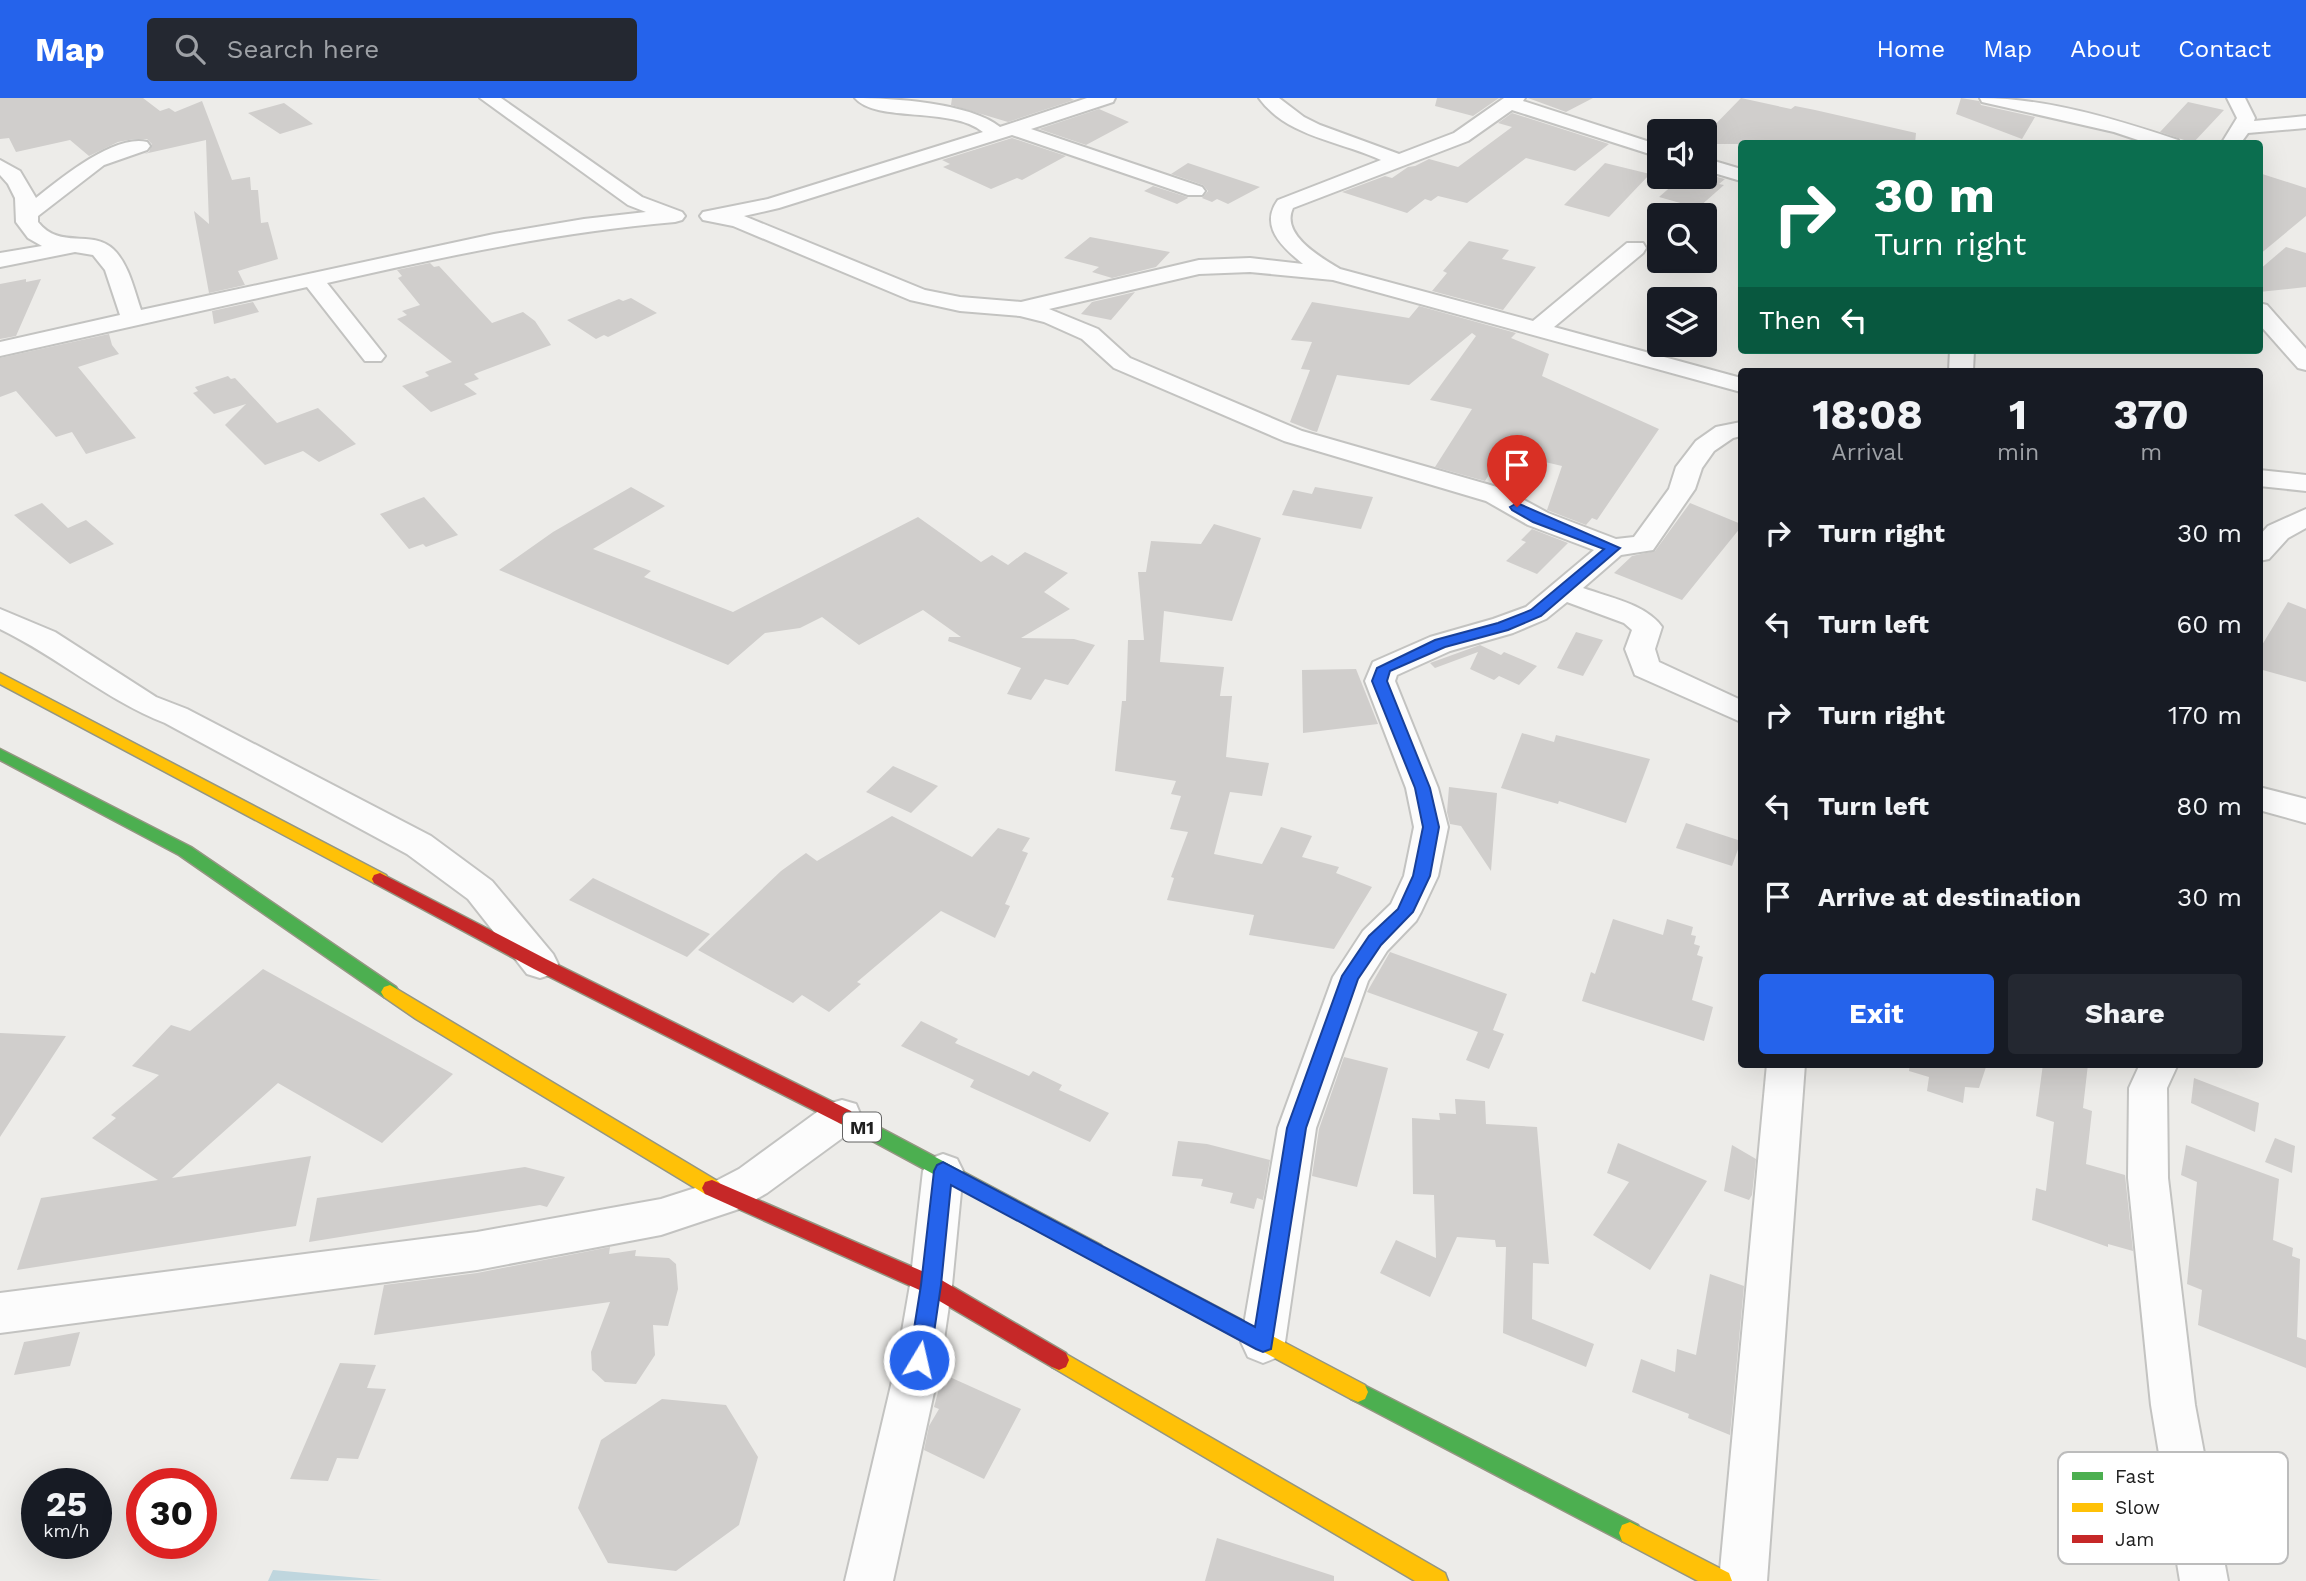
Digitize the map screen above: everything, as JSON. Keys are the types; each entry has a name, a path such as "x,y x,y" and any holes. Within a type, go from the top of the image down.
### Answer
{"main road":[{"name":"M1","path":"0,678 540,964 842,1116 1263,1342 1716,1578"},
{"path":"0,754 185,851 422,1014 725,1196 931,1285 1437,1581"}],"street":[{"path":"489,98 635,201 674,215"},
{"path":"864,98 882,106 979,120 1002,130 1195,191"},
{"path":"710,216 772,204 915,161 1105,98"},
{"path":"1268,98 1281,113 1317,133 1380,151 1396,160"},
{"path":"1989,98 2056,106 2159,140"},
{"path":"1647,147 1513,101 1461,136 1296,198 1285,204 1279,215 1281,223 1301,254 1315,265 1334,274 1738,384"},
{"path":"2230,140 2236,109 2306,122"},
{"path":"29,213 97,161 140,146"},
{"path":"0,166 13,175 29,213 27,222 40,237 52,243 72,247"},
{"path":"1717,168 1738,174"},
{"path":"0,349 132,317 462,246 621,220 674,215 710,216 738,222 918,295 960,304 1021,309 1052,317 1090,334 1122,363 1293,436 1484,492 1538,519 1613,548 1643,544 1682,489 1689,467 1705,446 1724,432 1738,430"},
{"path":"0,260 72,247 96,247 108,255 132,317"},
{"path":"1536,330 1635,248"},
{"path":"1021,309 1199,267 1224,264 1334,274"},
{"path":"313,280 373,356"},
{"path":"2263,315 2306,363"},
{"path":"2263,478 2306,482"},
{"path":"2263,549 2278,532 2306,517"},
{"path":"1263,1342 1297,1128 1351,976 1375,941 1404,912 1422,876 1431,827 1422,788 1380,681 1384,668 1440,644 1503,626 1536,613 1613,548"},
{"path":"1566,590 1634,617 1647,627 1640,649 1646,668 1738,711"},
{"path":"0,618 45,639 145,704 176,716 419,845 480,890 540,964"},
{"path":"2263,800 2306,811"},
{"path":"1716,1578 1785,1068"},
{"path":"2157,1068 2148,1088 2148,1178 2173,1405 2181,1452"},
{"path":"0,1314 477,1251 661,1217 725,1196 753,1181 842,1116"},
{"path":"869,1581 919,1360 931,1285 943,1171"}],"water":[{"path":"273,1570 382,1580 268,1581"}],"building":[{"path":"0,98 143,98 160,111 169,108 175,112 202,101 232,180 250,177 251,190 258,190 261,223 268,222 278,259 238,271 245,285 209,293 194,211 209,224 206,140 144,154 149,152 152,144 147,139 118,142 89,156 70,140 16,152 9,138 0,139"},
{"path":"952,98 1074,100 1008,122 951,105"},
{"path":"1437,98 1499,98 1473,116 1435,106"},
{"path":"1528,98 1593,98 1566,112"},
{"path":"1741,98 1791,109 1795,106 1916,133 1915,140 1738,140 1738,144 1717,144 1717,123"},
{"path":"1961,98 2035,117 2022,139 1956,114"},
{"path":"2188,102 2224,110 2196,140 2184,140 2160,132"},
{"path":"284,103 313,124 280,134 248,113"},
{"path":"1099,109 1129,122 1086,145 1039,129"},
{"path":"1512,113 1609,144 1575,171 1526,158 1467,203 1438,196 1431,201 1425,199 1407,213 1342,192 1385,176 1392,178 1408,167 1429,159 1458,167 1512,127 1498,123"},
{"path":"1012,138 1066,156 1022,180 1017,178 991,189 943,167 950,164 942,160"},
{"path":"1188,163 1260,187 1228,204 1217,199 1212,202 1202,198 1208,191 1203,185 1171,174"},
{"path":"1605,163 1647,173 1647,177 1609,217 1564,205"},
{"path":"2263,174 2306,188 2306,216 2263,252"},
{"path":"1717,177 1725,179 1719,184 1724,185 1704,203 1680,203 1659,197 1668,189 1717,189"},
{"path":"1153,186 1188,198 1177,204 1144,191"},
{"path":"1090,237 1170,252 1156,267 1112,278 1092,272 1099,267 1064,258"},
{"path":"1469,241 1509,250 1502,259 1536,267 1503,310 1432,291 1447,273 1443,271"},
{"path":"2286,247 2306,253 2306,287 2263,292 2263,267"},
{"path":"430,263 434,267 439,266 492,323 523,312 535,321 551,345 474,374 479,379 464,384 477,394 431,412 402,386 429,376 425,372 452,362 397,319 407,315 402,311 420,305 398,278 402,276 397,270"},
{"path":"26,279 26,282 41,279 16,336 0,339 0,284"},
{"path":"1135,292 1111,320 1081,314 1092,302"},
{"path":"631,298 657,313 608,337 604,335 596,339 567,320 619,299 623,301"},
{"path":"253,302 259,312 214,324 212,311"},
{"path":"1312,302 1409,318 1419,306 1516,333 1511,338 1549,354 1542,376 1659,429 1597,520 1592,518 1586,525 1547,510 1562,466 1503,452 1485,481 1435,467 1472,409 1430,400 1476,336 1472,333 1409,385 1337,375 1317,432 1313,431 1290,422 1310,370 1301,369 1312,342 1291,340"},
{"path":"109,334 112,345 119,354 78,367 136,438 86,454 72,432 56,437 16,391 0,397 0,358"},
{"path":"228,376 235,378 277,423 318,408 356,444 319,462 303,451 265,465 225,425 246,404 214,414 193,393 198,391 195,387"},
{"path":"631,487 665,506 593,549 651,571 644,577 733,612 918,517 981,562 992,555 1008,565 1025,552 1068,573 1044,592 1070,609 1021,638 1074,639 1095,645 1068,685 1045,679 1031,700 1007,694 1021,668 948,641 949,637 961,637 923,610 859,645 822,617 800,628 765,633 728,665 499,570 553,532"},
{"path":"1315,487 1373,497 1361,529 1282,515 1293,490 1312,494"},
{"path":"424,497 458,535 426,547 423,544 409,549 380,514"},
{"path":"42,503 68,528 86,520 114,544 70,564 14,515"},
{"path":"1690,503 1738,523 1738,531 1682,600 1614,573 1632,556 1655,551"},
{"path":"1214,524 1261,538 1232,621 1164,611 1160,662 1224,667 1220,696 1232,696 1226,757 1269,763 1262,796 1230,792 1214,854 1262,864 1281,827 1312,836 1302,857 1339,867 1336,873 1372,887 1334,949 1249,935 1254,915 1167,900 1174,878 1171,877 1188,832 1170,829 1181,796 1171,794 1176,781 1115,771 1122,701 1126,701 1128,640 1144,640 1138,572 1146,572 1151,541 1201,544"},
{"path":"1532,529 1568,543 1537,574 1506,561 1526,542 1521,540"},
{"path":"2288,602 2306,609 2306,682 2263,670 2263,643"},
{"path":"1576,632 1603,640 1583,676 1557,668"},
{"path":"1480,645 1501,655 1504,652 1537,666 1519,685 1499,676 1494,680 1470,669 1478,652 1435,668 1430,663"},
{"path":"1356,669 1378,724 1303,733 1302,670"},
{"path":"1522,733 1554,742 1556,735 1650,759 1626,823 1559,801 1558,804 1501,788"},
{"path":"893,766 938,786 911,813 866,792"},
{"path":"1449,787 1497,793 1491,871 1461,826 1450,824 1447,812"},
{"path":"892,816 972,857 998,828 1030,838 1022,851 1028,853 1005,904 1010,906 995,938 941,911 857,982 861,984 829,1012 802,995 793,1003 698,950 781,871 806,853 817,861"},
{"path":"1686,823 1738,840 1732,866 1676,848"},
{"path":"593,878 710,934 687,957 569,900"},
{"path":"1613,919 1663,935 1667,919 1693,927 1691,935 1696,936 1694,944 1700,946 1697,955 1703,957 1692,1000 1713,1007 1704,1041 1582,1001 1591,972 1595,974"},
{"path":"1390,952 1507,994 1493,1030 1504,1034 1489,1069 1466,1060 1478,1032 1367,992"},
{"path":"263,969 453,1074 382,1143 278,1083 172,1178 311,1156 296,1226 17,1270 41,1198 158,1180 92,1138 116,1118 111,1115 159,1075 132,1066 171,1025 190,1031"},
{"path":"921,1021 958,1039 955,1043 1029,1076 1033,1071 1062,1085 1059,1090 1109,1113 1090,1142 970,1087 974,1080 901,1046"},
{"path":"0,1033 66,1036 0,1137"},
{"path":"1344,1057 1388,1068 1357,1187 1312,1176 1319,1129"},
{"path":"1909,1068 1986,1068 1979,1088 1965,1087 1963,1103 1927,1091 1929,1077 1909,1071"},
{"path":"2042,1068 2088,1068 2083,1108 2092,1111 2086,1164 2125,1175 2133,1251 2108,1244 2108,1247 2032,1220 2036,1188 2046,1191 2054,1122 2036,1116"},
{"path":"2194,1078 2259,1103 2255,1132 2191,1103"},
{"path":"1455,1099 1485,1101 1486,1124 1537,1127 1549,1264 1533,1263 1532,1319 1594,1344 1586,1367 1503,1333 1506,1247 1496,1247 1495,1240 1457,1237 1430,1297 1380,1273 1396,1240 1436,1258 1434,1195 1413,1194 1412,1118 1440,1120 1439,1113 1456,1114"},
{"path":"2275,1138 2295,1146 2292,1173 2265,1162"},
{"path":"1178,1141 1207,1144 1270,1160 1263,1200 1257,1198 1254,1209 1230,1203 1233,1193 1201,1186 1203,1179 1172,1176"},
{"path":"1618,1143 1707,1181 1650,1270 1593,1235 1629,1182 1607,1173"},
{"path":"1732,1145 1756,1159 1752,1195 1749,1200 1724,1191"},
{"path":"2186,1145 2279,1179 2273,1240 2293,1248 2292,1256 2300,1259 2297,1337 2306,1340 2306,1368 2198,1325 2202,1290 2187,1284 2197,1182 2181,1175"},
{"path":"525,1167 565,1177 547,1207 540,1205 309,1242 317,1198"},
{"path":"610,1247 609,1254 636,1250 635,1256 669,1258 676,1264 678,1289 668,1326 653,1325 655,1355 636,1384 605,1382 592,1370 591,1352 610,1302 374,1335 384,1285 477,1273"},
{"path":"1710,1274 1744,1286 1730,1435 1688,1418 1689,1414 1632,1392 1641,1359 1675,1372 1677,1349 1696,1355"},
{"path":"80,1332 70,1366 14,1375 24,1342"},
{"path":"340,1363 376,1365 367,1388 386,1389 358,1459 337,1458 328,1481 290,1479"},
{"path":"943,1374 1021,1409 984,1479 924,1450 929,1426 939,1409 934,1407"},
{"path":"662,1399 726,1405 758,1457 739,1525 676,1571 608,1563 578,1508 601,1440"},
{"path":"1217,1538 1334,1576 1334,1581 1205,1581"}],"traffic: fast":[{"path":"0,754 185,851 390,992"},
{"path":"845,1117 1094,1251"},
{"path":"1358,1392 1630,1533"}],"traffic: slow":[{"path":"0,678 380,879"},
{"path":"390,992 422,1014 712,1188"},
{"path":"1094,1251 1358,1392"},
{"path":"1059,1360 1437,1581"},
{"path":"1630,1533 1721,1581"}],"traffic: jam":[{"path":"380,879 540,964 845,1117"},
{"path":"712,1188 931,1285 1059,1360"}],"route":[{"path":"919,1360 931,1285 943,1171 1263,1342 1297,1128 1351,976 1375,941 1404,912 1422,876 1431,827 1422,788 1380,681 1384,668 1440,644 1503,626 1536,613 1557,599 1613,548 1538,519 1517,507"}]}
